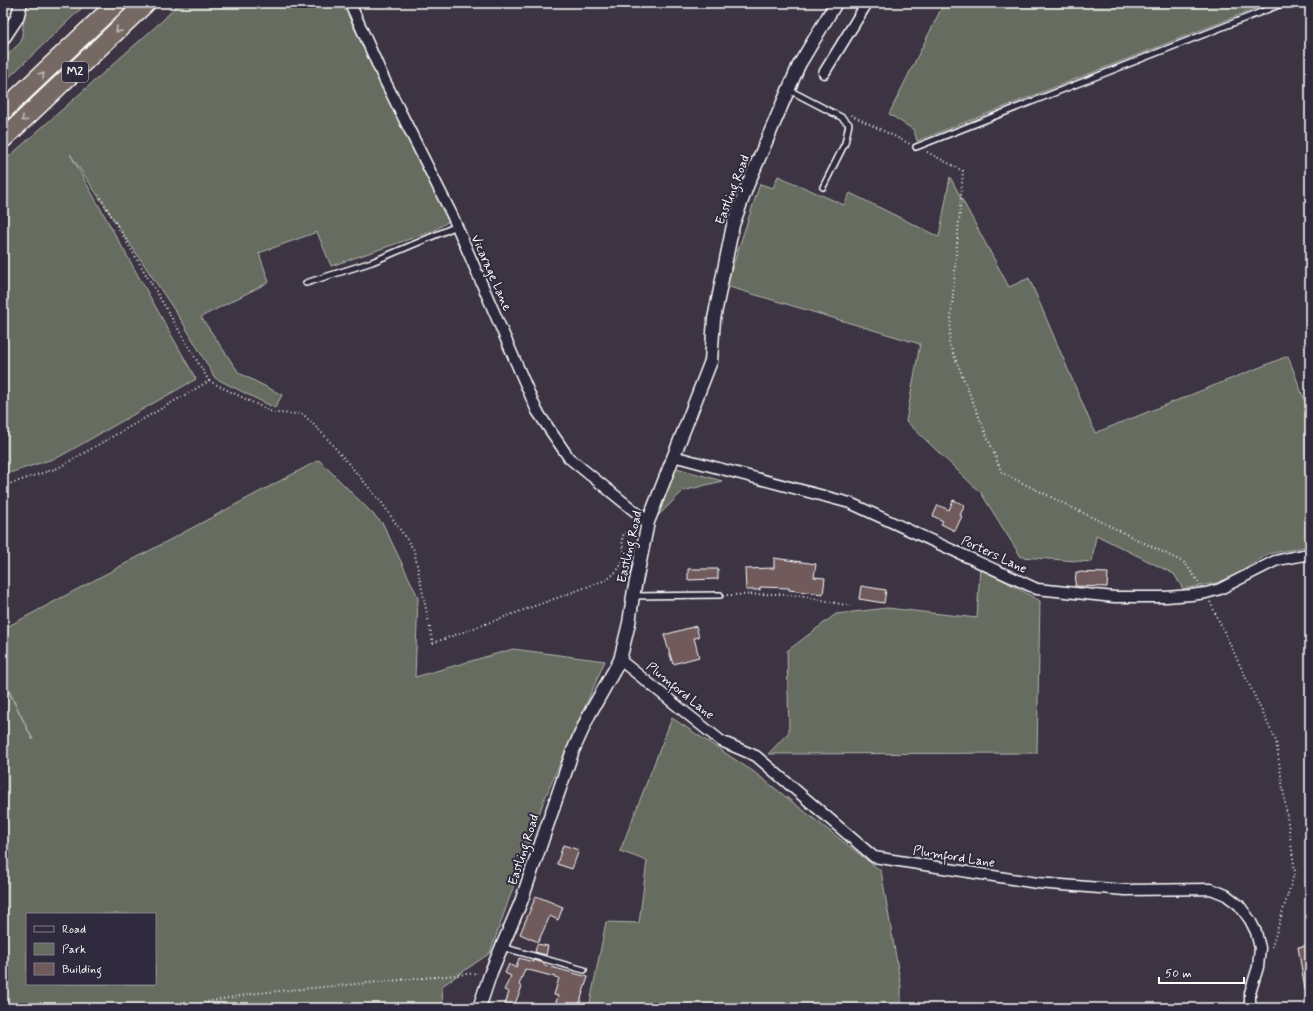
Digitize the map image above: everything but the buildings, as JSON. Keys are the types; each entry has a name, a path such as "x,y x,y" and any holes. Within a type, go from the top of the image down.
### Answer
{"highway":[{"name":"M2","path":"3,112 117,3"},
{"name":"M2","path":"3,139 146,3"}],"street":[{"path":"3,39 17,18 20,3"},
{"name":"Vicarage Lane","path":"350,3 383,77 457,226 537,411 569,458 647,527"},
{"name":"Eastling Road","path":"479,1008 491,972 521,902 572,752 589,714 620,660 629,623 647,527 673,456 711,361 714,320 733,225 748,184 799,65 836,3"},
{"path":"824,73 867,3"},
{"name":"Porters Lane","path":"673,456 850,503 1037,589 1114,597 1166,597 1206,593 1225,586 1275,561 1310,554"},
{"path":"620,660 627,662 641,672 667,694"},
{"name":"Plumford Lane","path":"620,660 721,741 756,756 874,857 1037,883 1125,890 1211,889 1226,895 1239,905 1250,920 1256,932 1260,948 1258,967 1250,992 1250,1008"}],"lane":[{"path":"916,147 1284,3"},
{"path":"789,90 841,117 849,124 845,143 823,187"},
{"path":"306,283 372,262 457,226"},
{"path":"633,596 720,595"},
{"path":"502,947 584,970"}],"path":[{"path":"847,112 963,171 948,343 1002,473 1186,563 1206,593 1276,741 1295,871 1272,950 1258,967"},
{"path":"99,196 209,381 274,413 303,414 326,436 382,503 414,550 433,643 606,580 614,574 623,561 624,556 622,541 624,534 647,527"},
{"path":"3,486 58,468 209,381"},
{"path":"720,595 775,594 803,596 850,606"},
{"path":"172,1008 257,993 491,972"}],"green space":[{"path":"26,3 87,3 3,83 3,59 21,42"},
{"path":"179,3 342,3 449,221 433,231 331,266 317,232 259,253 269,282 201,317 239,373 282,395 275,408 215,378 183,323 70,154 196,379 59,457 3,475 3,162 163,20"},
{"path":"944,3 1270,3 917,141 914,130 889,114"},
{"path":"778,176 844,205 850,193 939,237 950,177 1009,287 1029,278 1095,433 1288,356 1310,415 1310,546 1268,554 1227,581 1183,589 1174,574 1096,535 1092,562 1021,557 981,493 906,421 920,344 726,286 760,184 773,188"},
{"path":"319,460 383,524 418,597 415,677 513,649 605,661 544,800 490,953 442,986 443,1008 3,1008 3,681 33,740 3,678 3,629"},
{"path":"673,467 722,481 683,491 656,518"},
{"path":"980,567 1040,601 1037,753 768,754 789,732 787,651 836,614 887,608 977,618"},
{"path":"672,718 754,772 881,871 901,986 901,1008 589,1008 606,922 639,923 647,861 620,851"}]}
